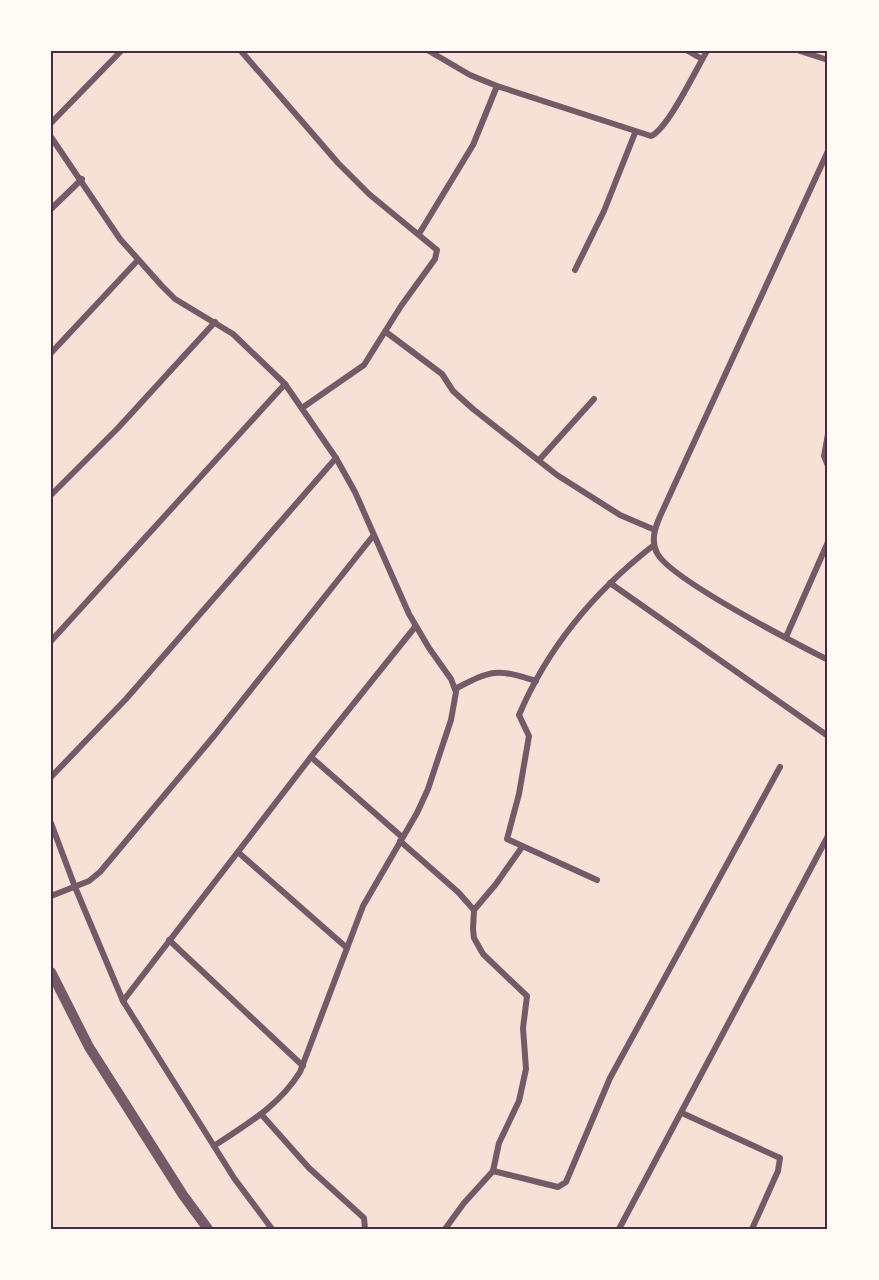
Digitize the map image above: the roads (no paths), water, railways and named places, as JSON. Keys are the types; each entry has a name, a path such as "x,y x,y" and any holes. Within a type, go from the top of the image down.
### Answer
{"street":[{"path":"51,123 121,51"},
{"path":"241,51 338,163 369,194 434,245 437,254 364,365 302,408"},
{"path":"429,51 470,75 497,86 635,133 651,136 657,134 707,51"},
{"path":"688,51 702,59"},
{"path":"800,51 828,60"},
{"path":"419,234 473,145 497,86"},
{"path":"575,270 604,212 635,133"},
{"path":"51,137 82,179 106,219 138,260 175,299 215,322 262,360 285,384 336,458 355,492 415,627 452,679 455,689 456,704 428,789 363,906 303,1066 289,1091 261,1114 214,1146"},
{"path":"828,151 655,530 654,545 657,554 672,569 724,603 828,660"},
{"path":"51,209 82,179"},
{"path":"51,353 138,260"},
{"path":"51,495 118,428 215,322"},
{"path":"386,332 442,374 453,391 473,409 598,502 620,515 655,530"},
{"path":"51,641 285,384"},
{"path":"540,459 594,399"},
{"path":"828,434 824,456 828,466"},
{"path":"51,777 126,699 336,458"},
{"path":"51,896 75,887 100,872 214,736 374,536"},
{"path":"786,637 828,542"},
{"path":"597,880 509,841 506,836 519,794 529,736 519,715 536,681 569,630 610,583 654,545"},
{"path":"610,583 828,736"},
{"path":"123,1001 311,757 415,627"},
{"path":"455,689 490,671 504,672 536,681"},
{"path":"311,757 401,839 474,910"},
{"path":"494,1171 548,1185 562,1186 566,1182 610,1078 780,766"},
{"path":"51,823 123,1001 214,1146 272,1229"},
{"path":"619,1229 828,836"},
{"path":"445,1229 464,1203 494,1171 499,1143 511,1121 523,1087 526,1053 523,1028 528,1000 525,993 478,946 473,929 474,910 522,847"},
{"path":"239,853 347,948"},
{"path":"169,940 303,1066"},
{"path":"51,972 89,1047 183,1195 208,1229"},
{"path":"682,1113 780,1158 778,1171 752,1229"},
{"path":"261,1114 309,1168 364,1218 365,1229"}]}
